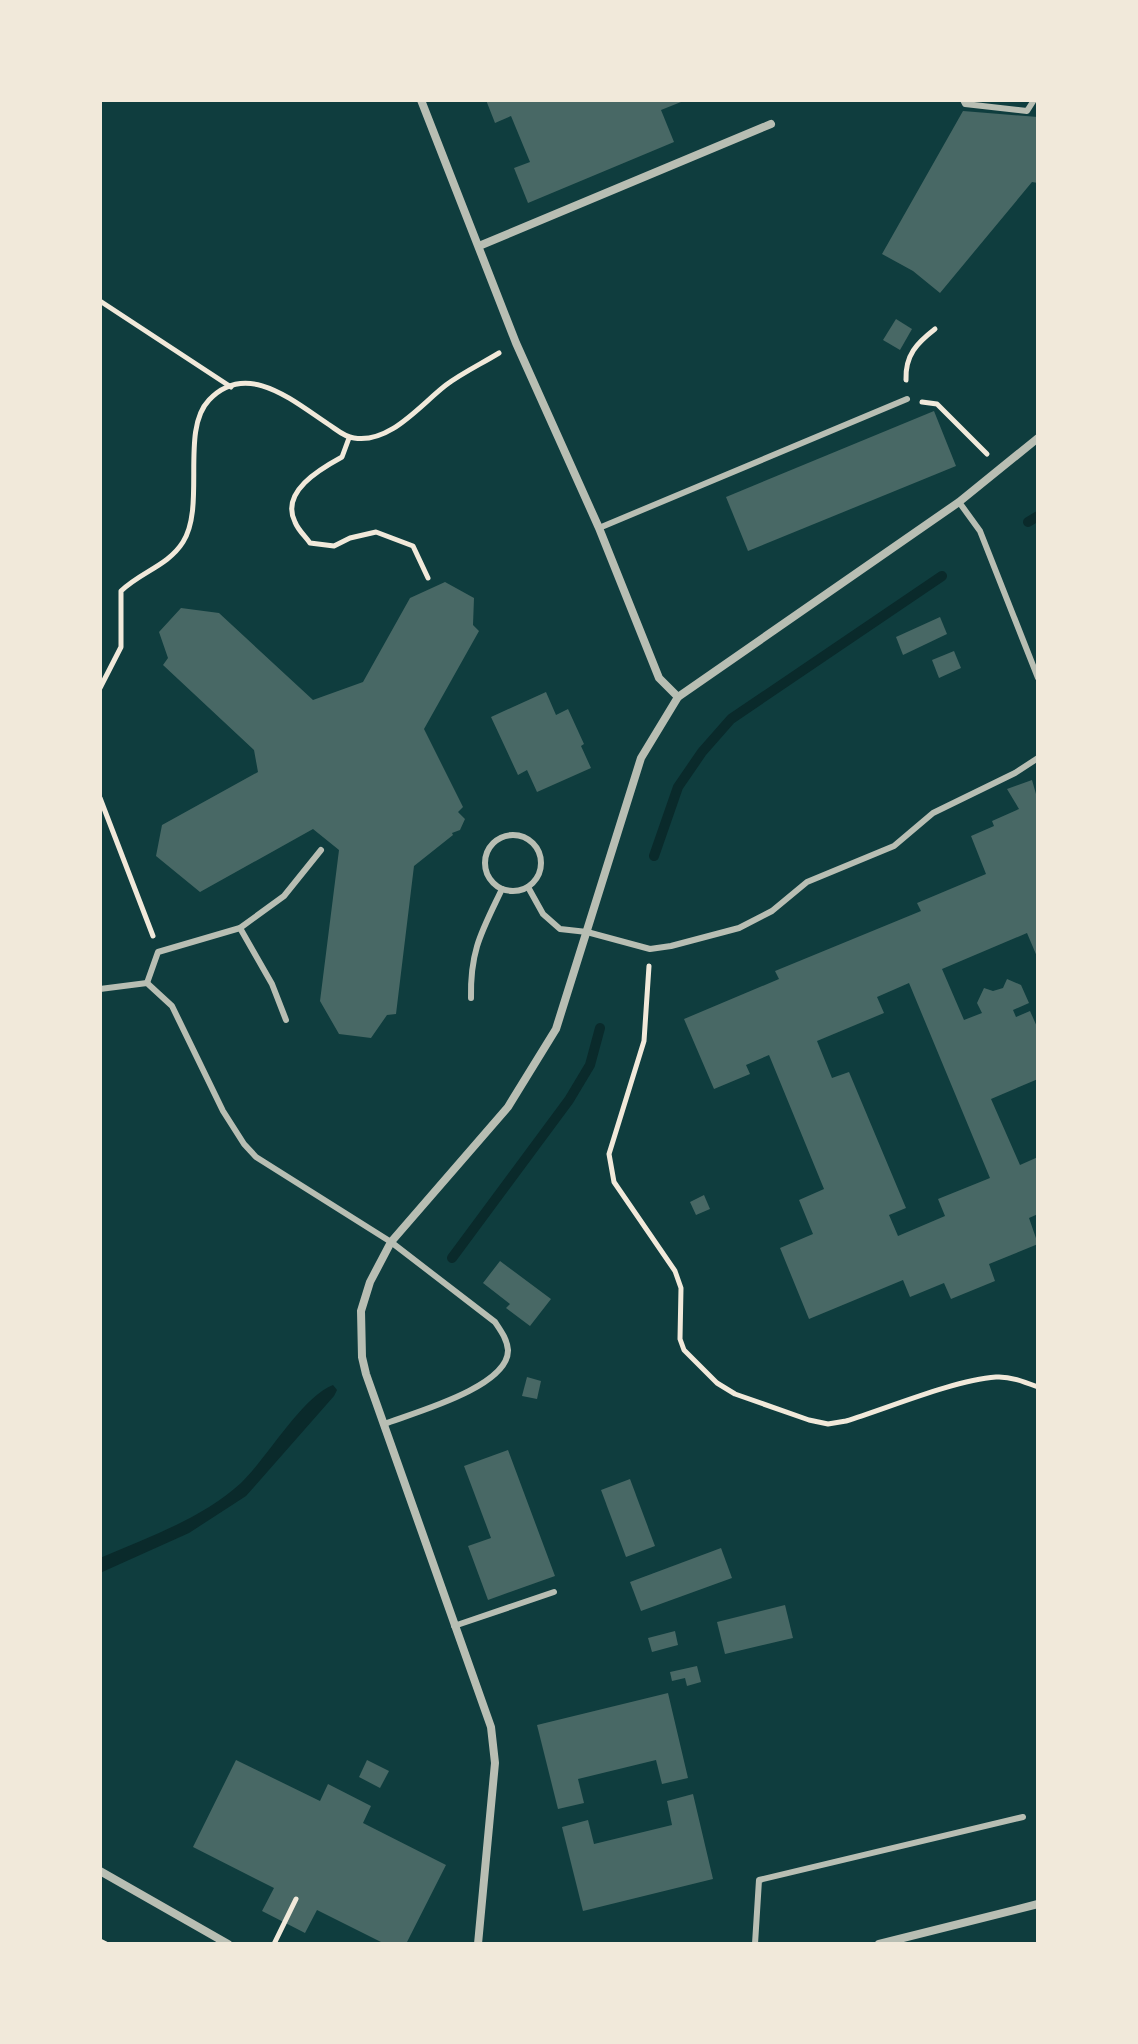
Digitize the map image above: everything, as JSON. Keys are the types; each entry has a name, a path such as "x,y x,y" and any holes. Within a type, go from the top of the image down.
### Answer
{"street":[{"path":"421,100 516,343 599,528 659,678 678,697"},
{"path":"479,246 771,124"},
{"path":"478,1944 495,1763 491,1727 362,1357 361,1311 370,1282 391,1242 508,1107 556,1029 641,758 678,697 959,502 1038,438"},
{"path":"100,1871 228,1944"},
{"path":"879,1944 1038,1904"}],"lane":[{"path":"963,100 965,104 1027,111 1034,100"},
{"path":"599,528 907,399"},
{"path":"959,502 980,531 1038,678"},
{"path":"528,887 543,914 560,929 587,932 650,949 671,946 739,928 772,911 807,882 894,846 933,813 1015,773 1038,758"},
{"path":"508,835 527,839 539,853 539,872 528,887 510,891 502,889 488,877 484,860 492,844 508,835"},
{"path":"147,983 158,952 240,928 284,896 321,850"},
{"path":"471,998 470,968 478,939 502,889"},
{"path":"240,928 272,984 286,1020"},
{"path":"100,989 147,983 172,1006 223,1111 256,1157 391,1242 495,1322 505,1337 508,1353 498,1373 486,1382 384,1424"},
{"path":"454,1626 554,1592"},
{"path":"755,1944 759,1880 1023,1817"}],"path":[{"path":"100,301 231,387"},
{"path":"935,329 914,345 906,372 907,399 937,404 1002,470"},
{"path":"100,688 121,647 121,591 157,568 182,544 191,525 198,420 207,402 242,382 274,389 349,438 369,440 393,429 448,383 516,343"},
{"path":"349,438 342,457 316,471 298,491 291,507 294,522 310,543 334,546 350,538 376,532 413,546 428,578"},
{"path":"100,798 158,952"},
{"path":"650,949 644,1041 609,1154 609,1167 623,1195 675,1271 681,1288 680,1339 684,1350 717,1383 735,1394 828,1424 997,1377 1038,1387"},
{"path":"274,1944 296,1899"},
{"path":"100,1941 106,1944"}],"water":[{"path":"333,1385 337,1390 334,1396 246,1496 189,1533 100,1573 100,1558 174,1526 225,1496 251,1472 309,1402"}],"building":[{"path":"486,100 686,100 661,110 674,142 528,203 514,168 530,162 511,116 495,123"},
{"path":"963,111 1038,117 1038,183 1032,182 940,293 913,271 882,254"},
{"path":"896,319 912,329 900,350 883,340"},
{"path":"934,411 956,466 748,551 726,497"},
{"path":"445,582 474,598 473,625 479,631 424,729 463,807 458,812 465,819 460,830 452,833 414,866 396,1014 387,1015 371,1038 339,1034 320,1001 339,850 313,829 200,892 156,856 162,825 258,772 254,750 163,665 168,658 159,632 181,608 219,613 313,700 363,682 410,598"},
{"path":"940,617 947,634 903,655 896,637"},
{"path":"954,651 961,668 939,678 932,660"},
{"path":"546,692 556,715 568,709 591,768 537,792 527,770 518,775 491,717"},
{"path":"1032,780 1038,801 1038,959 1027,933 942,969 964,1020 982,1013 977,1003 984,988 993,991 1003,988 1007,979 1021,985 1029,1003 1013,1010 1016,1017 1030,1011 1038,1029 1038,1079 991,1099 1020,1165 1038,1157 1038,1214 1029,1218 1038,1244 989,1264 995,1281 951,1299 944,1283 910,1297 903,1280 809,1319 780,1248 813,1234 799,1200 824,1189 769,1055 746,1065 750,1074 714,1089 684,1019 779,979 775,971 921,911 917,903 986,874 971,836 994,826 992,821 1019,809 1007,789","holes":["909,983 990,1178 938,1199 945,1216 898,1236 889,1215 906,1208 849,1072 832,1078 817,1041 884,1013 877,997"]},
{"path":"704,1195 710,1209 696,1215 690,1202"},
{"path":"500,1261 551,1299 530,1326 506,1308 510,1304 483,1283"},
{"path":"527,1377 541,1381 537,1399 522,1396"},
{"path":"508,1450 555,1576 488,1600 468,1546 491,1538 464,1466"},
{"path":"630,1479 655,1546 626,1557 601,1490"},
{"path":"721,1548 732,1578 641,1611 630,1582"},
{"path":"785,1605 793,1638 725,1654 717,1622"},
{"path":"675,1631 678,1645 652,1652 648,1638"},
{"path":"697,1666 701,1682 687,1686 685,1678 672,1681 670,1672"},
{"path":"668,1693 688,1778 662,1784 656,1760 578,1779 584,1803 558,1809 537,1725"},
{"path":"236,1760 320,1801 328,1784 371,1806 363,1823 446,1865 406,1944 385,1944 317,1910 305,1933 262,1911 274,1888 193,1847"},
{"path":"367,1760 389,1771 380,1788 359,1777"},
{"path":"693,1794 713,1879 583,1911 562,1827 588,1820 594,1844 672,1825 667,1801"}],"waterway":[{"path":"1028,522 1038,516"},
{"path":"654,856 678,787 702,752 731,719 942,576"},
{"path":"452,1258 569,1100 590,1065 600,1028"}]}
